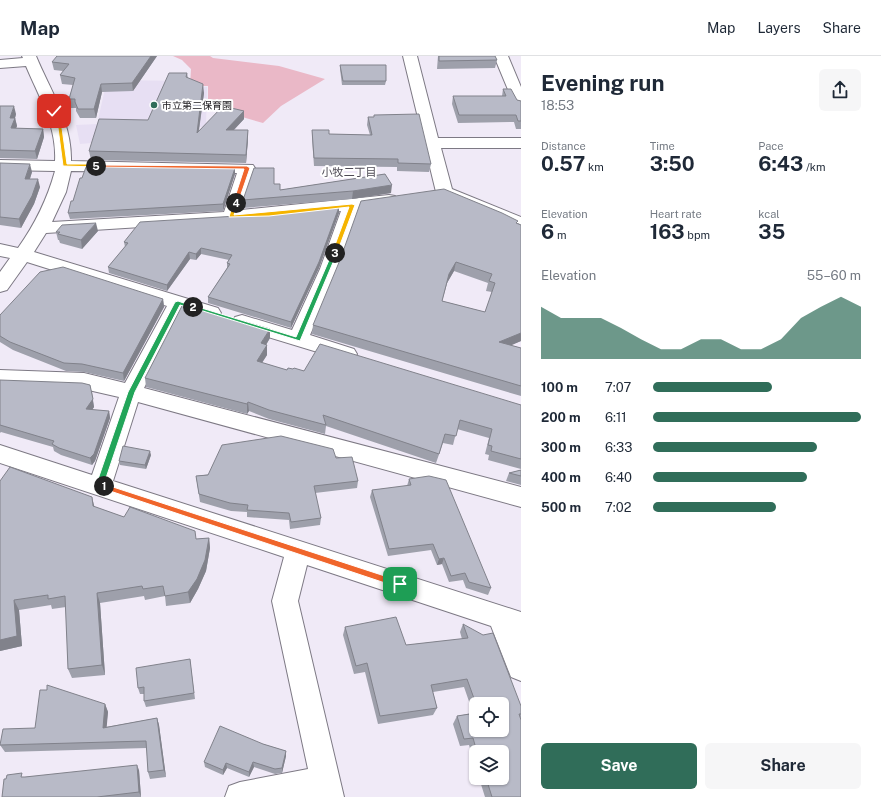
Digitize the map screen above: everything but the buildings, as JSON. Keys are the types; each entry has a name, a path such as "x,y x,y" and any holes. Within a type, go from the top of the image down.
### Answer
{"street":[{"path":"410,56 433,143 436,193 521,223"},
{"path":"501,56 521,104"},
{"path":"0,64 30,59 60,128 65,165 54,206 42,228 0,286"},
{"path":"433,143 521,144"},
{"path":"0,165 247,168 231,216"},
{"path":"42,228 269,214 352,205 406,197"},
{"path":"298,339 329,269 352,205"},
{"path":"0,250 45,260 365,360"},
{"path":"100,485 132,392 178,302"},
{"path":"0,378 84,381 132,392 521,497"},
{"path":"0,454 100,485 511,621 521,668"},
{"path":"240,797 327,789 285,600 298,551"}],"shaded area":[{"path":"173,56 210,56 213,58 279,66 325,79 281,106 263,123 208,107 208,86 190,86 191,69 182,60"},
{"name":"市立第二保育園","path":"107,80 190,81 190,86 207,87 206,127 108,127 103,142 80,144 76,125 97,124"}],"place":[{"name":"市立第二保育園","path":"154,105"}],"district":[{"name":"小牧二丁目","path":"349,172"}],"route":[{"path":"54,111 60,128 65,165 247,168 231,216 269,214 352,205 329,269 298,339 178,302 132,392 100,485 400,584"}]}
